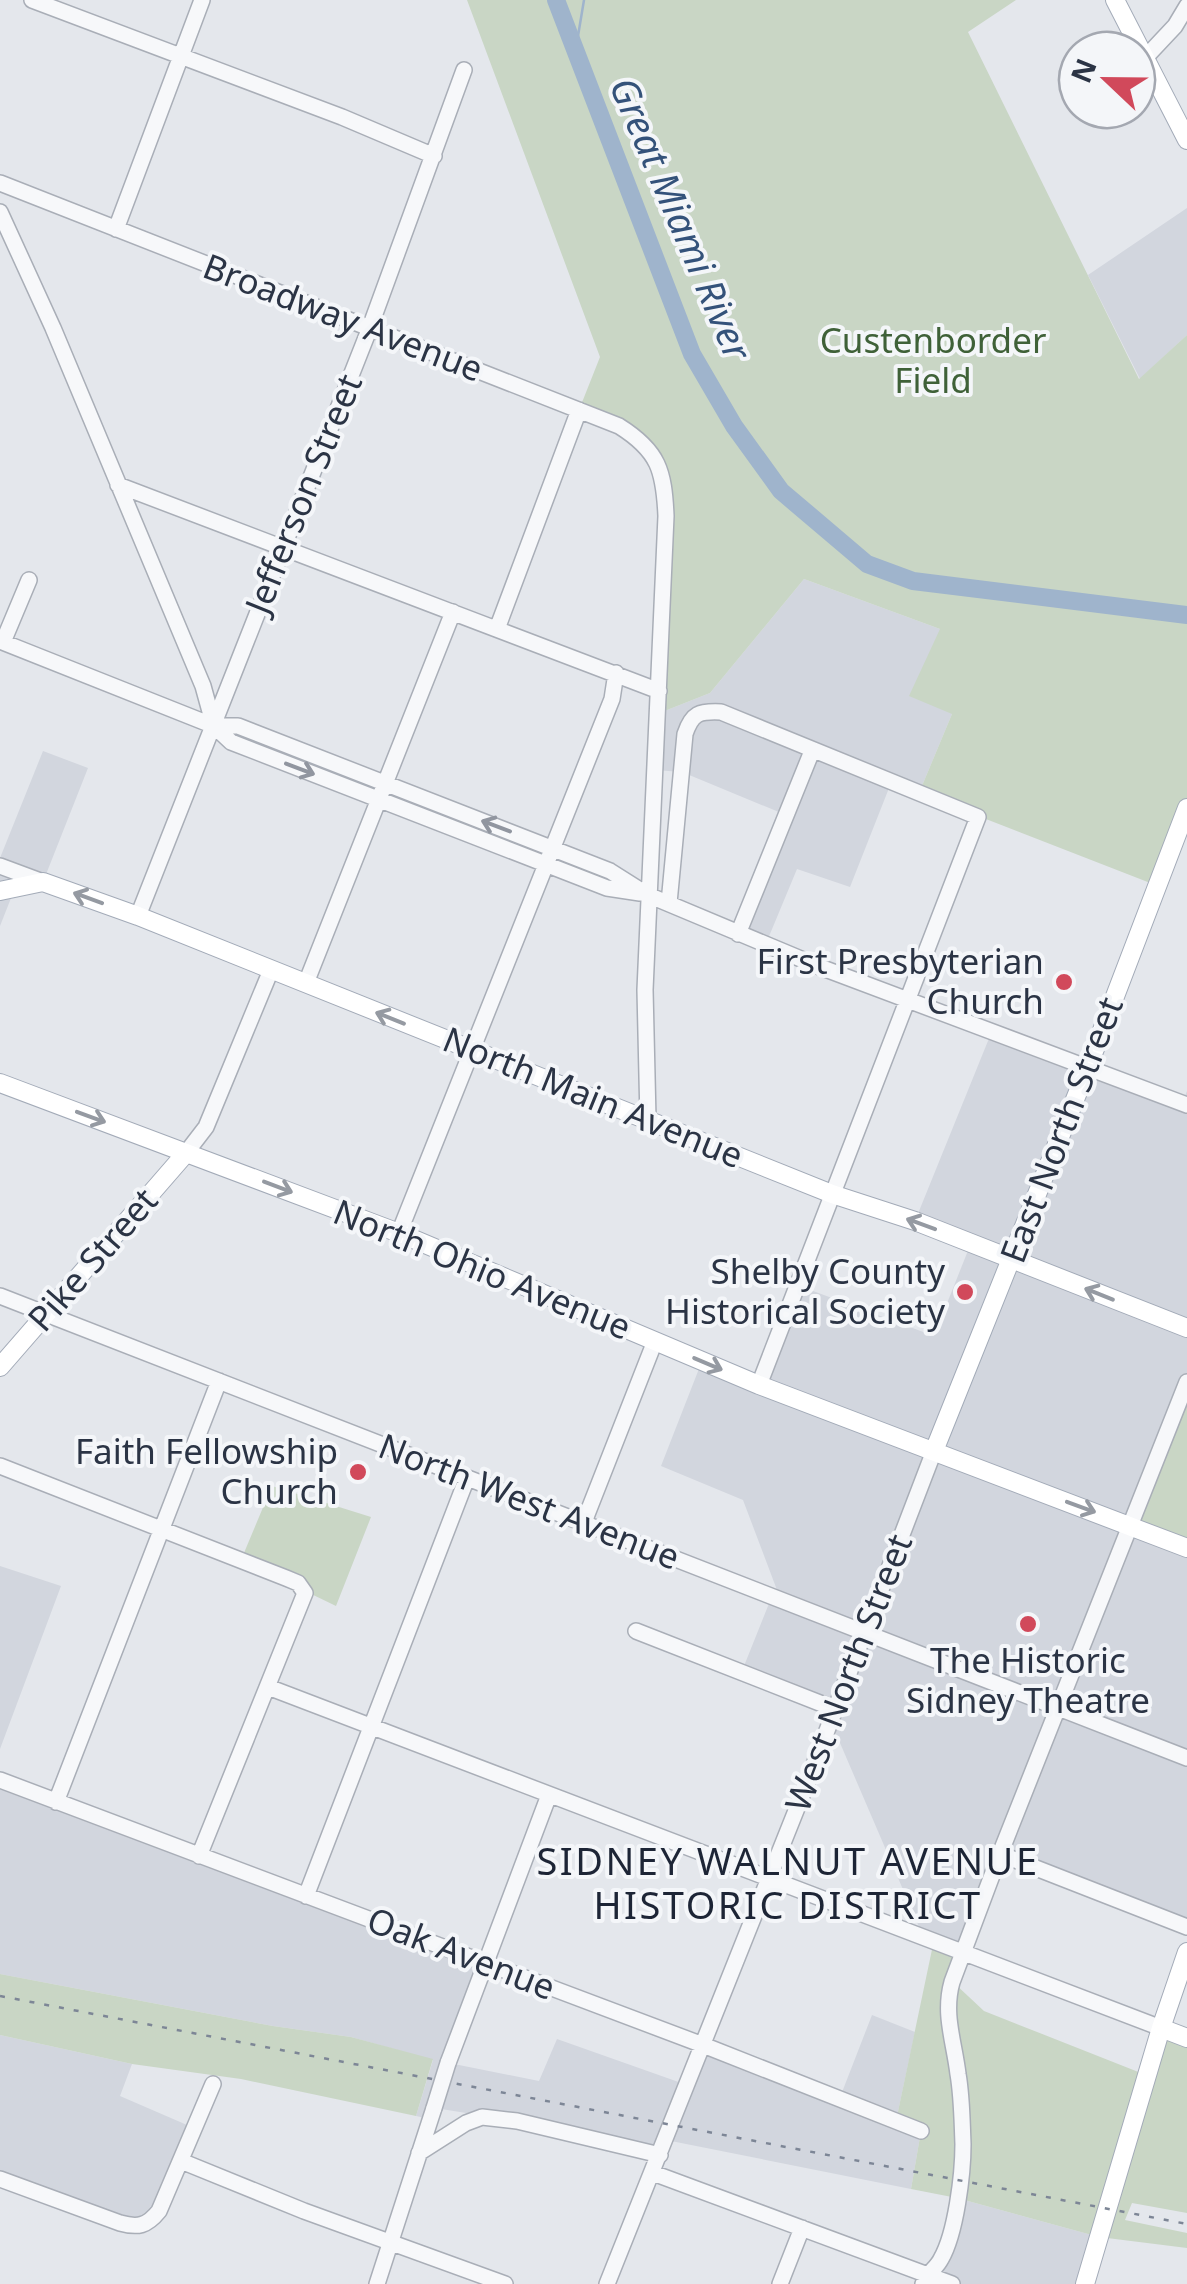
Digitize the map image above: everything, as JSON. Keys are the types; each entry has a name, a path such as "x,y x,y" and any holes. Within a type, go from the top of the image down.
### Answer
{"main road":[{"path":"1115,0 1130,30"},
{"path":"1157,83 1187,140"},
{"name":"East North Street","path":"934,1451 1187,808"},
{"path":"0,891 42,882"},
{"name":"North Main Avenue","path":"42,882 138,916 832,1194 1187,1328"},
{"name":"North Ohio Avenue","path":"0,1083 398,1233 759,1385 1187,1548"},
{"name":"Pike Street","path":"0,1368 186,1152"},
{"path":"1085,2284 1160,2028 1187,1952"},
{"path":"1160,2028 1187,2038"}],"street":[{"path":"32,0 342,117 434,156"},
{"path":"116,229 202,0"},
{"path":"1157,45 1187,6"},
{"name":"Jefferson Street","path":"138,916 369,330 464,70"},
{"name":"Broadway Avenue","path":"0,183 580,410 639,438 665,479 659,691"},
{"path":"0,212 203,686 214,726"},
{"path":"497,629 580,410"},
{"path":"118,485 659,691 648,895 648,1119"},
{"path":"29,580 2,642 214,726 238,726 381,791 548,854 608,888 648,895 738,934 1187,1105"},
{"path":"306,983 453,612"},
{"path":"398,1233 612,700 616,674"},
{"path":"669,904 685,734 691,718 701,711 721,712 978,817 759,1385"},
{"path":"738,934 812,750"},
{"name":"North Main Avenue","path":"0,866 42,882"},
{"path":"186,1152 206,1127 271,970"},
{"name":"North West Avenue","path":"0,1296 1187,1758"},
{"path":"584,1522 655,1341"},
{"path":"56,1802 219,1381"},
{"path":"925,2279 941,2260 958,2198 963,2148 948,1998 962,1950 1187,1382"},
{"name":"West North Street","path":"607,2284 836,1709 934,1451"},
{"path":"0,1466 298,1583 305,1593 199,1856"},
{"path":"306,1896 468,1478"},
{"path":"636,1631 836,1709"},
{"path":"268,1687 1160,2028"},
{"name":"Oak Avenue","path":"0,1780 921,2131"},
{"path":"377,2284 448,2062 549,1795"},
{"path":"1000,1854 1187,1927"},
{"path":"0,2178 120,2223 143,2226 159,2211 213,2084"},
{"path":"419,2153 482,2118 517,2121 660,2154"},
{"path":"181,2161 505,2284"},
{"path":"653,2173 925,2279 952,2284"},
{"path":"780,2284 802,2228"}],"shaded area":[{"path":"1187,208 1187,335 1140,379 1088,275"},
{"path":"804,579 940,629 952,714 919,793 891,783 850,887 797,869 765,946 738,934 786,815 682,772 655,770 657,714 710,693"},
{"path":"43,751 88,768 43,882 15,888 0,926 0,858"},
{"path":"992,1031 1182,1103 1187,1091 1187,1927 1000,1854 962,1950 923,1936 831,1722 835,1709 742,1671 772,1596 780,1598 743,1500 661,1466 702,1361 759,1384 797,1285 934,1336 971,1243 915,1221"},
{"path":"0,1566 61,1586 0,1749"},
{"path":"0,1780 485,1963 449,2063 539,2081 557,2039 687,2085 703,2045 839,2100 872,2015 915,2032 896,2121 921,2131 911,2189 666,2140 660,2155 517,2121 435,2108 430,2119 416,2116 433,2060 351,2037 0,1974"},
{"path":"0,2035 132,2064 120,2096 194,2128 143,2226 0,2179"},
{"path":"957,2198 1099,2237 1085,2284 923,2284 941,2260"}],"green space":[{"name":"Custenborder Field","path":"467,0 1016,0 968,32 1139,379 1187,335 1187,808 1158,886 919,793 952,714 909,696 940,629 804,579 710,693 657,714 666,516 655,457 579,410 600,357"},
{"path":"1187,1382 1187,1548 1130,1526"},
{"path":"272,1486 371,1517 336,1606 241,1560"},
{"path":"934,1940 962,1950 953,1982 984,2011 1146,2075 1161,2028 1187,2038 1187,2213 1132,2203 1125,2220 1187,2233 1187,2248 1099,2237 911,2189 921,2131 896,2121"},
{"path":"0,1974 351,2037 433,2059 416,2116 241,2079 132,2064 0,2035"}],"waterway":[{"name":"Great Miami River","path":"556,0 692,354 734,426 781,491 867,564 913,581 1187,615"},
{"path":"576,48 584,0"}],"railway":[{"path":"0,1996 1187,2224"}],"place":[{"name":"First Presbyterian Church","path":"1064,982"},
{"name":"Shelby County Historical Society","path":"965,1292"},
{"name":"Faith Fellowship Church","path":"358,1472"},
{"name":"The Historic Sidney Theatre","path":"1028,1624"}],"district":[{"name":"SIDNEY WALNUT AVENUE HISTORIC DISTRICT","path":"788,1884"}]}
